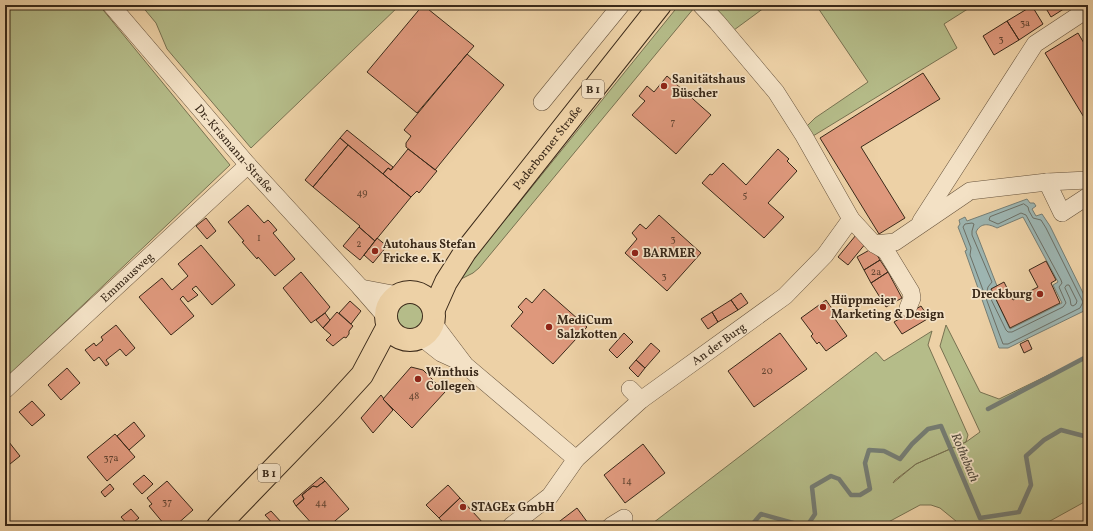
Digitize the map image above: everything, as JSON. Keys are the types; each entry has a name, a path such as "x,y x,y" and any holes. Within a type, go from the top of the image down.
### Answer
{"main road":[{"name":"Paderborner Straße","path":"218,526 362,375 425,328 446,282 466,252 660,5"},
{"name":"Paderborner Straße","path":"362,375 387,322 389,305 404,294 437,276 466,252"},
{"path":"387,322 397,337 425,328 430,302 418,293 404,294"}],"street":[{"name":"Dr.-Krismann-Straße","path":"111,5 248,165 361,288 387,322"},
{"path":"542,102 621,5"},
{"path":"701,5 776,92 804,136 851,219 874,244 886,251 911,292 912,298 908,308"},
{"path":"917,227 1034,44 1088,9"},
{"name":"Emmausweg","path":"5,390 248,165"},
{"path":"874,244 895,242 970,191 1047,182 1088,180"},
{"path":"1047,182 1062,213 1088,196"},
{"name":"An der Burg","path":"511,526 550,496 576,459 636,395 786,296 825,255 851,219"},
{"path":"361,288 404,294"},
{"path":"425,328 441,353 463,363 576,459"}],"green space":[{"path":"5,5 99,5 230,165 5,379"},
{"path":"141,5 400,5 251,148 167,49 156,23"},
{"path":"679,5 694,8 479,268 473,273 455,282"},
{"path":"713,5 768,5 734,30"},
{"path":"816,5 974,5 944,24 957,48 813,136 807,126 815,118 868,82"},
{"path":"411,301 422,305 426,316 422,327 411,331 400,327 396,316 400,305"},
{"path":"946,325 980,392 999,399 1088,356 1088,500 1041,526 962,526 940,508 931,505 920,505 881,526 649,526 876,352 884,361 932,331 928,345 968,435 966,442 980,432 940,346","holes":["916,464 893,483 895,480"]}],"water":[{"path":"1027,199 1030,203 1034,203 1036,206 1032,209 1036,216 1042,214 1050,226 1088,303 1085,307 1086,310 1008,348 999,348 958,227 960,224 959,220 965,217 967,221","holes":["1023,217 1058,282 1053,285 1062,303 1010,329 991,289 997,286 976,232 983,225 997,228"]}],"building":[{"path":"423,5 474,46 417,113 367,72"},
{"path":"1044,5 1070,5 1051,17"},
{"path":"1032,6 1043,24 1019,40 1007,21"},
{"path":"1007,21 1019,40 994,55 983,36"},
{"path":"1078,33 1088,50 1088,124 1045,53"},
{"path":"467,54 504,85 435,170 406,147 406,143 411,136 404,130"},
{"path":"923,73 940,99 861,147 905,218 879,234 820,138"},
{"path":"667,76 711,115 676,154 632,115 645,101 639,96 647,86 654,92"},
{"path":"347,130 393,167 391,170 388,168 383,174 340,138"},
{"path":"340,138 348,145 313,187 305,180"},
{"path":"348,145 411,197 375,241 359,227 360,226 313,187"},
{"path":"408,149 437,171 419,193 417,191 411,197 383,174 388,168 391,170"},
{"path":"778,149 789,159 787,161 797,171 768,203 784,217 764,238 702,183 723,163 746,185"},
{"path":"248,205 264,223 268,220 271,223 277,230 273,233 295,259 275,276 242,242 244,241 228,222"},
{"path":"659,215 701,253 667,291 625,253 637,239 632,233 640,224 646,229"},
{"path":"206,218 216,231 207,239 196,226"},
{"path":"359,227 375,241 360,260 343,246"},
{"path":"856,235 866,243 848,265 838,257"},
{"name":"Autohaus Stefan Fricke e. K.","path":"377,238 387,246 373,263 364,255"},
{"path":"201,245 235,285 212,305 196,286 192,289 198,295 188,302 183,296 180,299 194,316 171,335 139,297 162,278 172,290 188,276 178,264"},
{"path":"873,248 880,260 864,270 857,257"},
{"path":"880,260 888,272 871,283 864,270"},
{"name":"Dreckburg","path":"1046,261 1056,280 1051,283 1060,303 1010,328 991,289 1004,282 1013,300 1038,287 1029,270"},
{"path":"301,272 330,307 325,313 311,323 283,288"},
{"path":"888,272 902,298 886,307 871,283"},
{"name":"MediCum Salzkotten","path":"544,289 587,327 553,364 511,326 523,312 518,307 526,298 532,303"},
{"path":"741,293 748,303 738,310 731,300"},
{"path":"731,300 738,310 718,322 712,312"},
{"path":"826,300 838,317 835,319 847,336 826,351 819,342 817,344 811,336 813,334 801,318"},
{"path":"350,301 361,311 351,324 339,313"},
{"path":"921,306 929,318 902,334 894,322"},
{"path":"337,312 353,326 346,338 344,337 333,346 326,340 331,335 323,328"},
{"path":"712,312 718,322 708,329 701,319"},
{"path":"325,313 330,320 323,328 316,320"},
{"path":"116,325 135,348 126,356 120,349 106,360 109,364 106,366 99,357 94,361 85,350 94,343 96,346 103,340 101,337"},
{"path":"624,333 633,342 617,358 609,350"},
{"path":"780,333 807,369 754,407 728,371"},
{"path":"1028,340 1032,349 1024,353 1020,344"},
{"path":"651,343 660,351 645,368 636,360"},
{"path":"636,360 645,368 638,377 629,368"},
{"path":"411,367 423,370 445,392 412,428 383,399"},
{"path":"67,368 80,383 61,400 48,385"},
{"path":"381,395 393,410 373,433 361,418"},
{"path":"32,401 45,415 32,426 19,412"},
{"path":"134,422 145,436 129,450 117,436"},
{"path":"115,434 135,457 107,481 87,457"},
{"path":"5,437 20,456 5,468"},
{"path":"643,444 665,473 625,503 604,475"},
{"path":"144,475 153,484 142,494 133,484"},
{"path":"321,477 325,481 317,487 313,486 302,495 304,499 296,506 293,501"},
{"path":"167,481 193,510 175,526 170,526 167,522 164,524 149,506 152,504 147,498"},
{"path":"325,481 349,509 329,526 314,526 296,506 304,499 302,495 313,486 317,487"},
{"path":"110,484 114,489 105,497 101,492"},
{"path":"448,485 460,498 439,518 426,505"},
{"path":"460,498 484,524 481,526 446,526 439,518"},
{"path":"577,508 588,523 584,526 557,526 556,524"},
{"path":"131,509 139,518 129,526 121,517"},
{"path":"271,511 282,523 278,526 275,526 265,515"}],"waterway":[{"path":"988,409 1088,356"},
{"name":"Rothebach","path":"807,526 815,514 812,487 831,476 839,479 851,495 860,495 870,489 865,463 869,450 884,451 900,459 912,444 928,429 941,426 980,518 1019,512 1031,485 1026,456 1044,440 1061,430 1088,437"},
{"name":"Rothebach","path":"751,526 761,514 804,526"}],"place":[{"name":"Sanitätshaus Büscher","path":"664,86"},
{"name":"Autohaus Stefan Fricke e. K.","path":"375,251"},
{"name":"BARMER","path":"635,253"},
{"name":"Dreckburg","path":"1040,294"},
{"name":"Hüppmeier Marketing & Design","path":"823,307"},
{"name":"MediCum Salzkotten","path":"549,327"},
{"name":"Winthuis Collegen","path":"418,379"},
{"name":"STAGEx GmbH","path":"463,507"}]}
